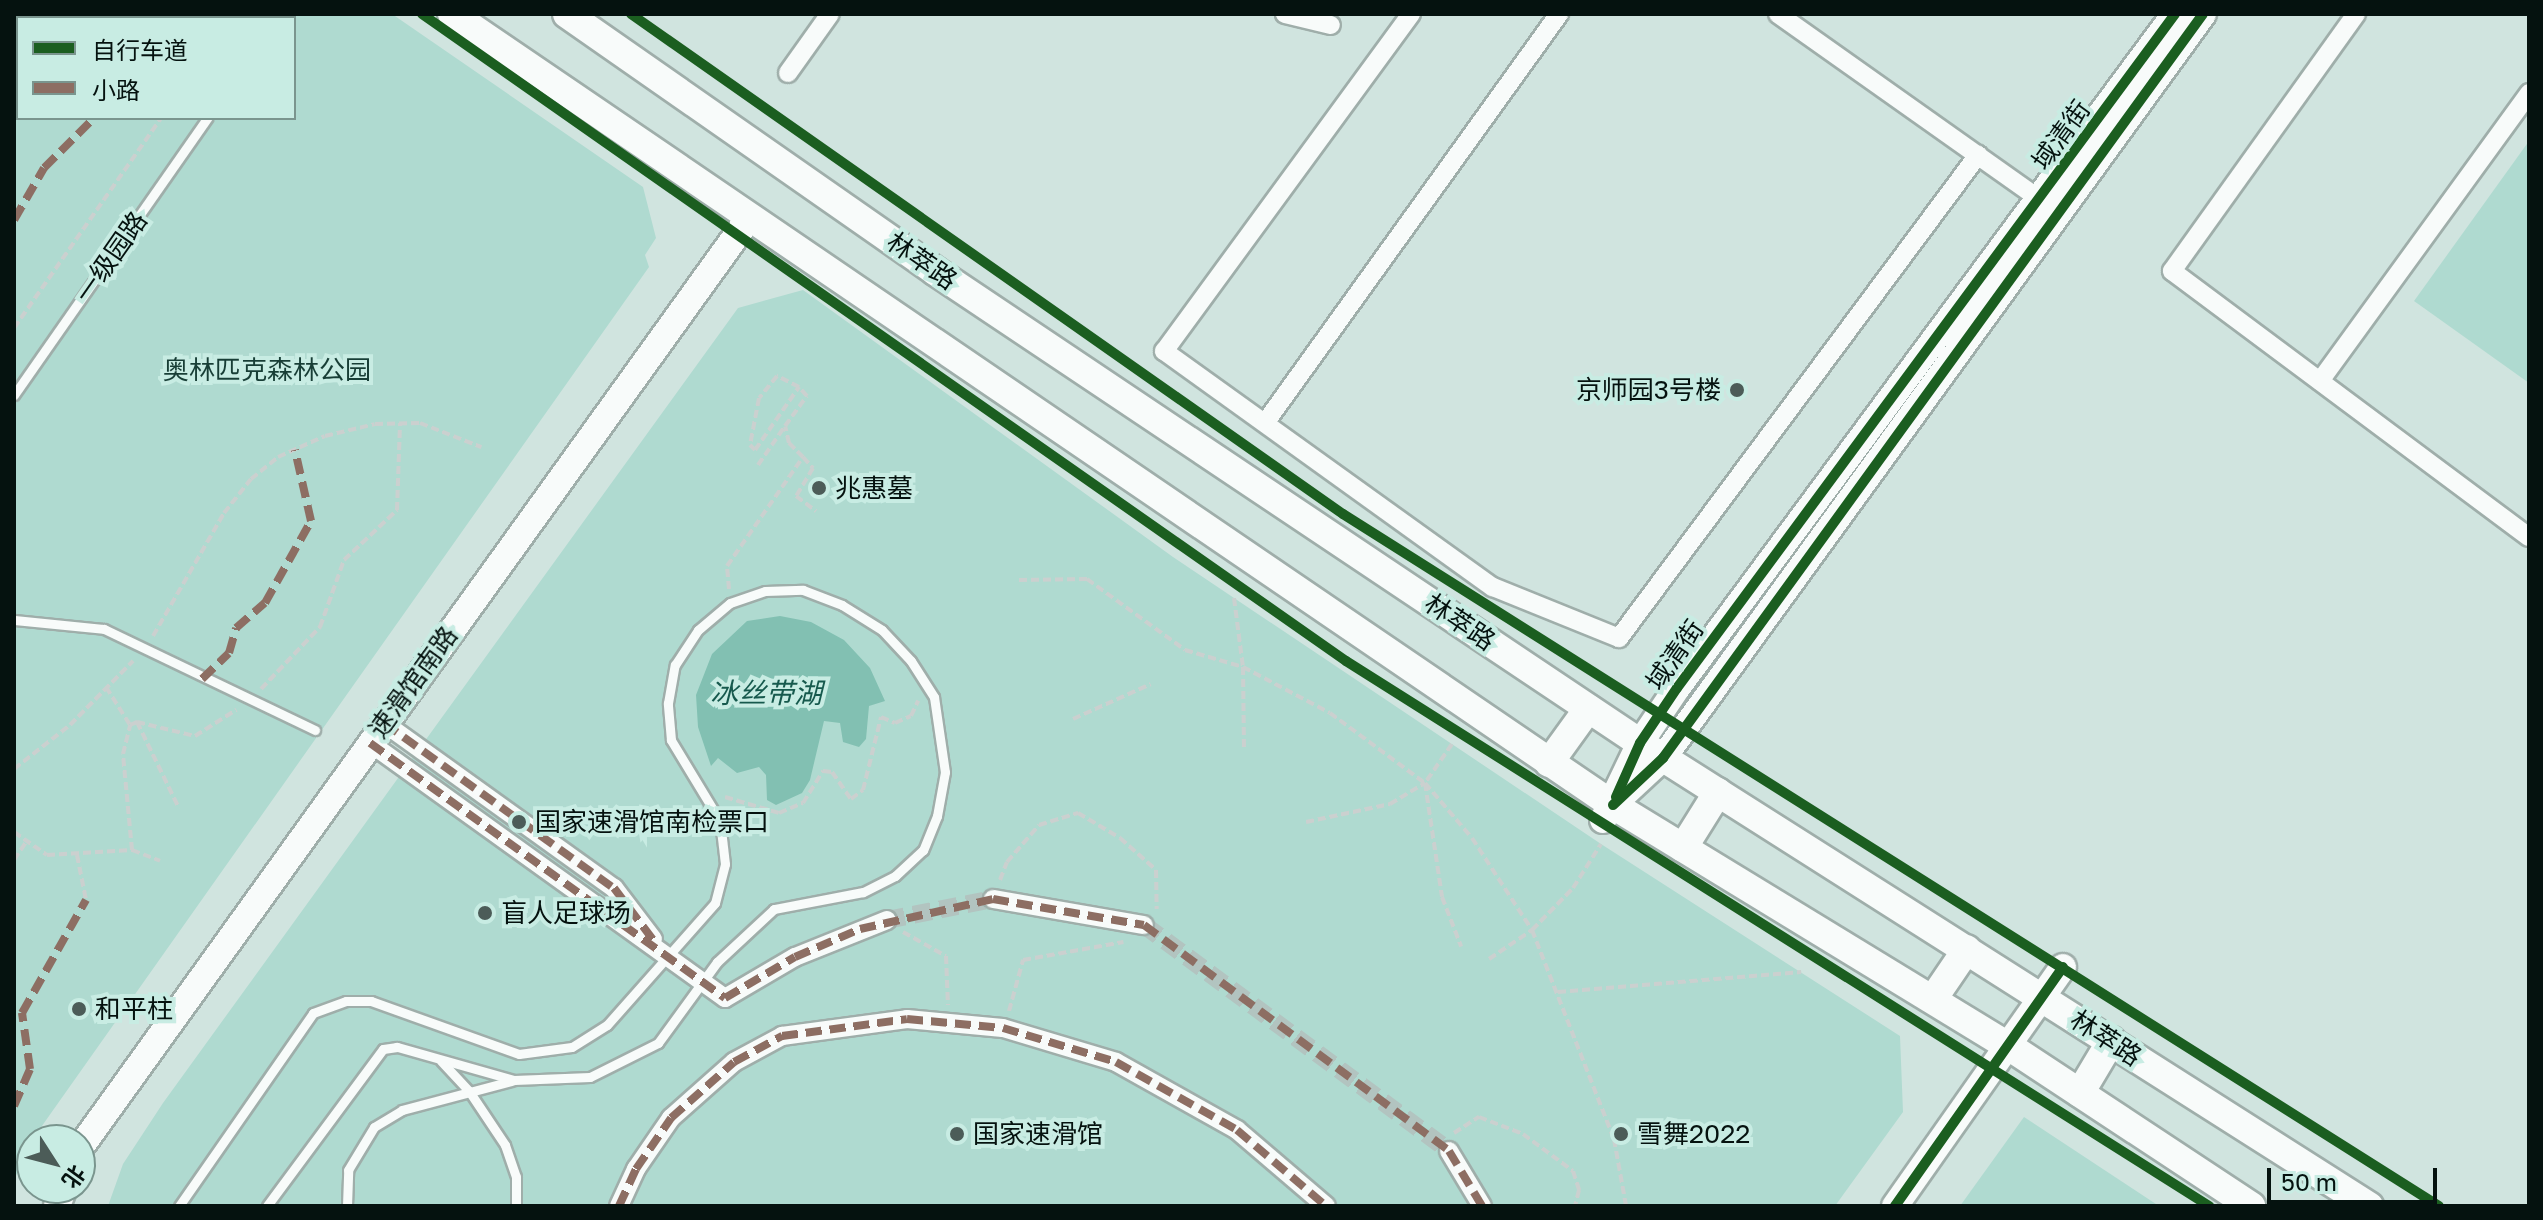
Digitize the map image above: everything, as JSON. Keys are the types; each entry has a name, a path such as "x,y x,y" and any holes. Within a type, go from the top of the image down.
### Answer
{"main road":[{"path":"452,14 1549,763 1606,823 1683,848 2010,1047 2251,1206"},
{"name":"林萃路","path":"567,14 935,271 1588,709 2369,1206"},
{"path":"1549,763 1588,709"},
{"path":"1683,848 1718,792"},
{"path":"1933,999 1967,949"},
{"path":"2080,1093 2111,1041"}],"street":[{"path":"788,73 830,14"},
{"path":"1285,14 1331,25"},
{"path":"1411,14 1164,351 1493,587 1619,638 1978,155"},
{"path":"1265,423 1559,14"},
{"path":"1778,14 2041,200"},
{"name":"域清街","path":"1606,823 1651,750 2003,240 2020,228 2175,14"},
{"name":"域清街","path":"1651,750 2203,14"},
{"path":"2356,14 2172,271 2529,537"},
{"path":"2320,381 2529,93"},
{"name":"速滑馆南路","path":"96,1126 749,218"},
{"path":"377,733 614,888 667,957 725,998 795,957 892,923"},
{"path":"993,899 1142,929"},
{"path":"1895,1206 2010,1047 2063,967"},
{"path":"619,1206 636,1169 671,1118 712,1078 757,1048 823,1027 948,1021 1003,1028 1116,1062 1185,1097 1274,1157 1326,1206"},
{"path":"1449,1151 1482,1206"}],"lane":[{"name":"一级园路","path":"14,395 206,120"},
{"path":"179,1206 184,1191 313,1013 346,1001 371,1001 519,1054 572,1047 607,1025 715,903 725,864 720,821 671,740 668,703 675,665 698,630 730,603 765,591 803,590 842,605 882,630 934,697 945,772 937,816 923,850 895,876 863,892 774,909 702,982 658,1043 590,1077 514,1080 402,1110 374,1127 348,1170 347,1206"},
{"path":"14,620 104,629 315,730"},
{"path":"267,1206 383,1049 397,1047 514,1080"},
{"path":"441,1061 469,1091 512,1160 516,1206"}],"path":[{"path":"14,328 160,120"},
{"path":"758,465 807,396 799,387 777,376 759,398 750,445 755,450 799,387"},
{"path":"14,769 70,725 144,650 210,536 251,479 278,457 325,436 400,423 420,423 481,447"},
{"path":"130,725 137,722 195,736 250,701 320,627 344,560 397,510 400,423"},
{"path":"785,426 789,443 813,468 796,496 816,511"},
{"path":"730,603 727,566 803,457"},
{"path":"1019,580 1087,579 1185,650 1243,667 1330,713 1425,783 1472,838 1532,930 1558,992 1590,1087 1614,1139 1626,1206"},
{"path":"1236,585 1249,594"},
{"path":"1234,598 1243,667 1244,751"},
{"path":"692,778 747,807 779,813 803,803 823,771 832,772 851,799 863,790 881,717 895,723 911,716 925,684"},
{"path":"1073,719 1151,684"},
{"path":"106,687 130,725 123,754 132,850"},
{"path":"137,722 179,808"},
{"path":"1306,822 1390,804 1425,783 1452,744"},
{"path":"1425,783 1442,897 1461,946"},
{"path":"993,899 1007,862 1029,834 1050,818 1078,813 1120,838 1156,870 1159,901 1142,929 1023,960 1003,1028"},
{"path":"1489,959 1532,930 1573,888 1606,823"},
{"path":"14,832 47,855 132,850 160,861"},
{"path":"14,860 27,841"},
{"path":"76,855 86,900"},
{"path":"892,923 946,956 948,1021"},
{"path":"1558,992 1801,972"},
{"path":"1449,1151 1462,1124 1489,1118 1567,1163 1577,1180 1575,1206"}],"green space":[{"name":"奥林匹克森林公园","path":"14,14 392,14 643,187 656,238 645,255 649,267 43,1124 16,1124 14,1180"},
{"path":"2529,141 2529,383 2414,301"},
{"name":"国家速滑馆","path":"803,290 1173,557 1601,844 1900,1036 1903,1112 1835,1206 108,1206 123,1164 163,1103 738,308"},
{"path":"2024,1117 2159,1206 1960,1206"}],"water":[{"name":"冰丝带湖","path":"780,616 811,622 844,640 870,668 885,701 869,706 866,739 859,747 843,742 840,723 824,721 810,780 802,793 776,805 767,800 766,775 759,767 737,773 718,758 711,766 698,727 696,695 712,654 747,621"}],"tunnel":[{"path":"887,920 993,899"},
{"path":"1144,925 1449,1151"}],"marked path":[{"path":"14,220 44,168 92,120"},
{"path":"202,679 229,653 236,628 265,603 311,521 295,450"},
{"path":"384,723 614,888 657,945"},
{"path":"370,743 725,998 795,957 860,929 993,899 1144,925 1449,1151 1482,1206"},
{"path":"14,1106 30,1069 22,1013 86,900"},
{"path":"619,1206 636,1169 671,1118 734,1062 782,1036 907,1019 1003,1028 1116,1062 1237,1130 1326,1206"}],"cycle path":[{"path":"422,14 1346,661 2209,1206"},
{"path":"631,14 1343,514 2439,1206"},
{"path":"1616,797 1640,743 1677,688 2175,14"},
{"path":"1613,805 1663,758 2203,14"},
{"path":"1895,1206 2063,967"}],"place":[{"name":"京师园3号楼","path":"1737,390"},
{"name":"兆惠墓","path":"819,488"},
{"name":"国家速滑馆南检票口","path":"519,822"},
{"name":"盲人足球场","path":"485,913"},
{"name":"和平柱","path":"79,1009"},
{"name":"国家速滑馆","path":"957,1134"},
{"name":"雪舞2022","path":"1621,1134"}]}
